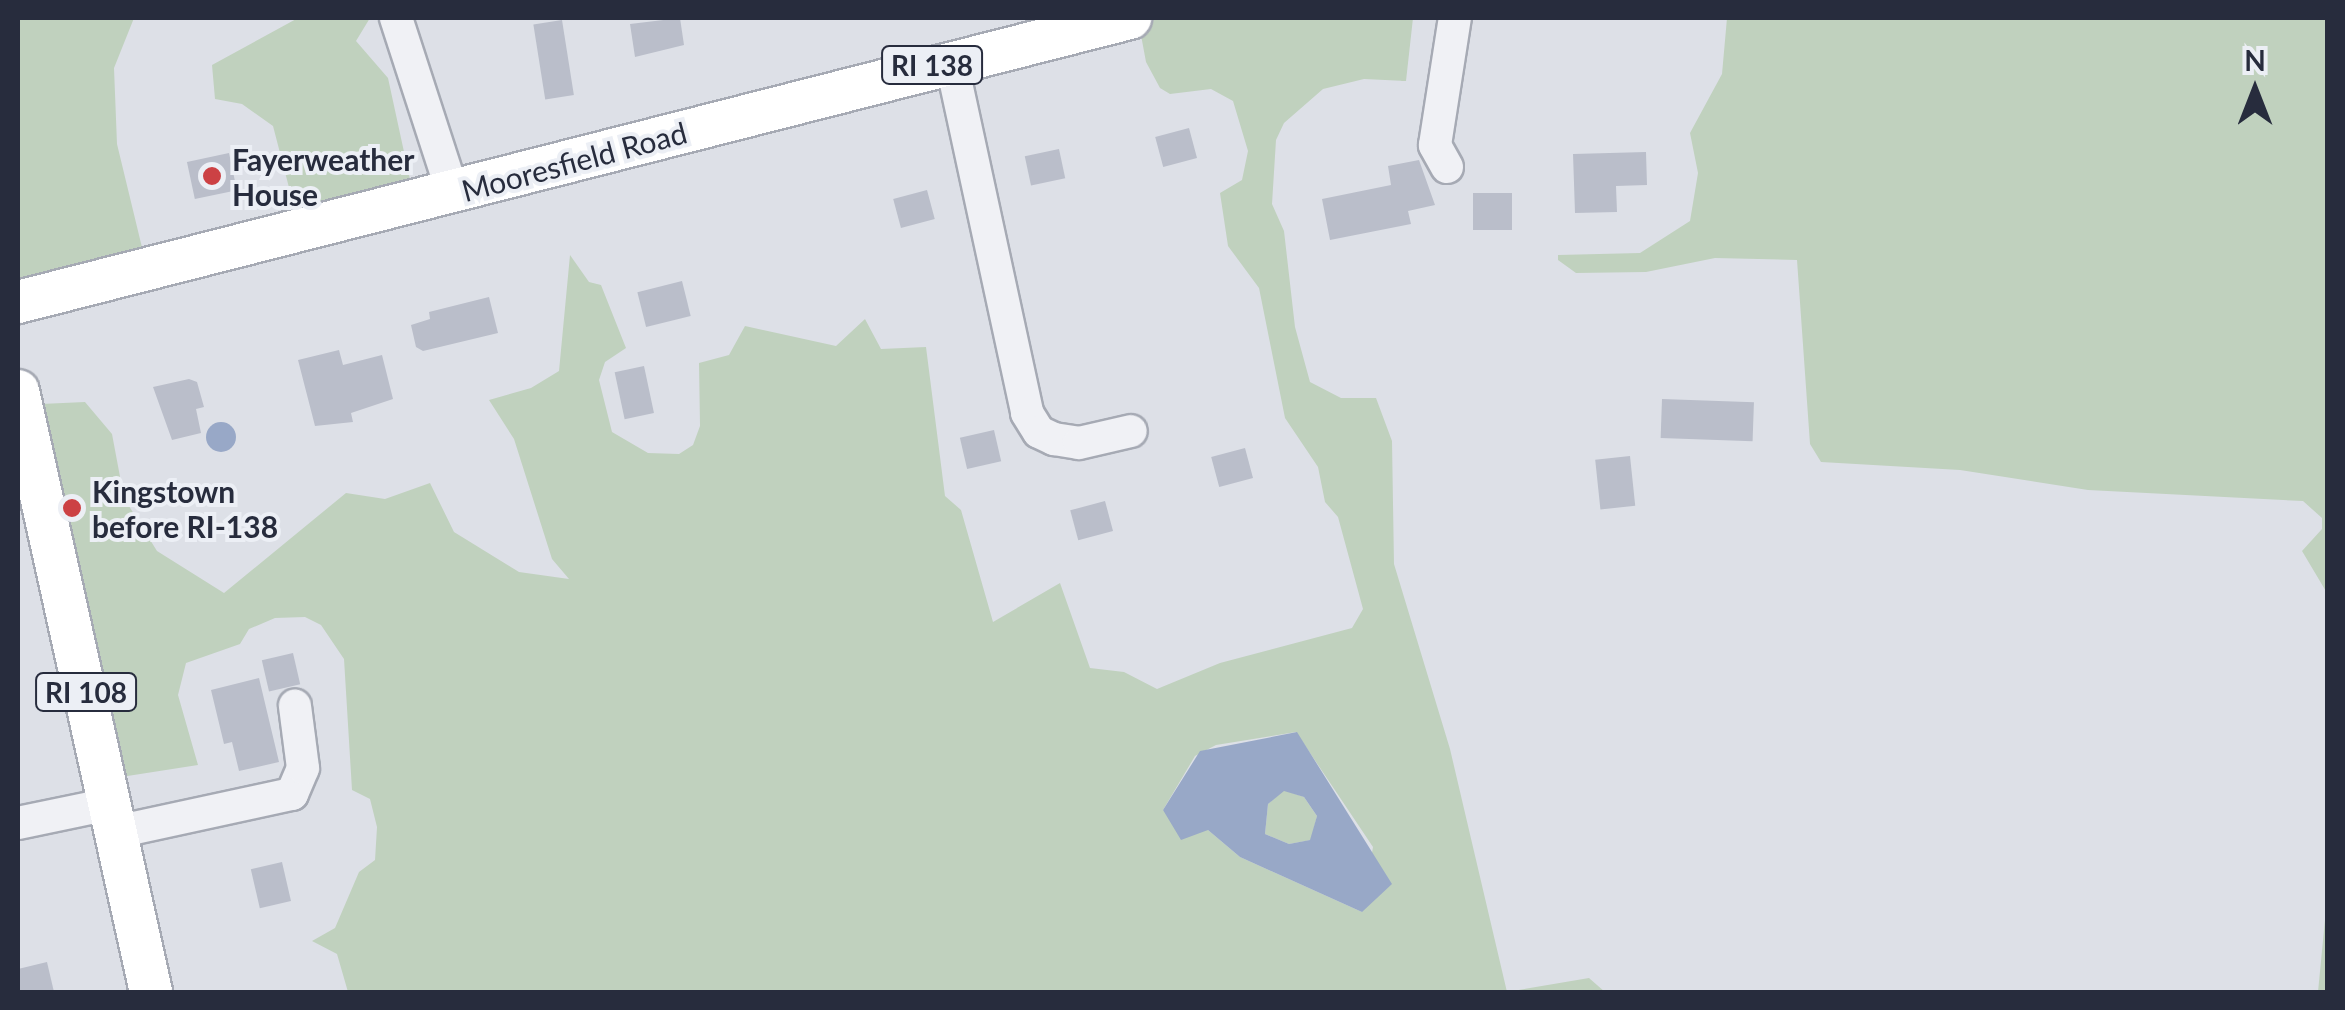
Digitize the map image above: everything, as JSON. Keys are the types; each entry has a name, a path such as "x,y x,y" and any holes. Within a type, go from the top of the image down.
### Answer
{"main road":[{"name":"Mooresfield Road","path":"18,302 951,60 1130,18"},
{"name":"RI 108","path":"18,391 28,480 113,818 151,992"}],"street":[{"path":"396,18 452,192"},
{"path":"1448,167 1435,145 1455,18"},
{"path":"951,60 1027,413 1039,432 1054,439 1078,443 1130,431"},
{"path":"18,823 113,818 292,794 303,768 295,706"}],"green space":[{"path":"18,18 134,18 114,68 117,144 146,264 18,298"},
{"path":"298,18 370,18 356,41 388,78 414,198 299,226 273,126 242,104 215,99 212,65"},
{"path":"1413,18 1406,81 1364,79 1323,89 1284,123 1276,140 1272,204 1284,231 1295,327 1310,382 1341,398 1376,398 1392,441 1394,564 1450,749 1507,992 348,992 337,954 312,941 335,928 359,872 375,860 377,827 370,799 352,790 344,659 321,625 305,617 275,618 249,629 240,644 186,663 178,695 198,765 121,777 19,405 85,402 112,434 124,498 157,551 224,593 346,493 385,499 430,483 454,532 519,572 569,579 552,559 514,439 489,400 531,388 559,371 570,255 589,282 601,285 626,348 605,362 599,380 612,432 648,453 679,454 693,445 700,426 699,363 729,355 745,326 836,346 865,319 881,349 926,347 945,496 961,510 993,622 1060,583 1090,668 1124,672 1157,689 1220,663 1352,628 1363,609 1338,517 1325,502 1318,467 1285,418 1259,288 1228,246 1220,193 1242,180 1248,151 1233,101 1211,89 1170,94 1160,88 1146,62 1138,19","holes":["1296,732 1373,847 1362,912 1240,857 1208,830 1163,810 1195,756 1216,745"]},
{"path":"1727,18 2327,18 2327,593 2302,551 2322,529 2322,518 2303,501 2088,490 1960,470 1821,462 1810,444 1797,260 1715,258 1646,272 1576,273 1558,260 1558,255 1640,253 1690,221 1698,173 1690,133 1722,74"},
{"path":"1284,790 1304,797 1317,816 1311,840 1289,844 1265,834 1268,804"},
{"path":"2327,899 2327,992 2318,992"},
{"path":"1589,978 1605,992 1507,992"}],"water":[{"path":"221,422 232,426 236,437 232,448 221,452 210,448 206,437 210,426"},
{"path":"1297,732 1392,884 1362,912 1240,857 1208,830 1181,840 1163,810 1200,751","holes":["1284,791 1304,797 1317,816 1310,840 1289,844 1265,834 1268,804"]}],"building":[{"path":"680,18 684,45 635,57 630,24"},
{"path":"562,20 574,95 545,100 533,25"},
{"path":"1189,128 1197,158 1163,167 1155,137"},
{"path":"1059,149 1065,178 1031,186 1025,156"},
{"path":"1646,152 1647,185 1616,186 1617,212 1575,213 1573,154"},
{"name":"Fayerweather House","path":"229,153 237,190 195,199 187,162"},
{"path":"1419,160 1435,205 1408,211 1411,224 1330,240 1322,199 1391,185 1388,166"},
{"path":"927,190 935,219 901,228 893,199"},
{"path":"1473,193 1512,193 1512,230 1473,230"},
{"path":"682,281 691,316 646,327 637,292"},
{"path":"489,297 498,333 423,351 416,347 411,325 430,319 429,312"},
{"path":"339,350 343,365 382,355 393,399 351,413 353,422 315,426 298,360"},
{"path":"644,366 654,413 625,419 615,372"},
{"path":"189,379 197,382 204,407 196,409 201,433 172,440 153,387"},
{"path":"1662,399 1754,402 1753,441 1661,438"},
{"path":"994,430 1001,461 967,469 960,438"},
{"path":"1245,448 1253,478 1219,487 1211,457"},
{"path":"1630,456 1635,506 1600,509 1595,460"},
{"path":"1105,501 1113,531 1078,540 1070,510"},
{"path":"293,653 300,684 269,691 262,660"},
{"path":"259,678 279,762 239,771 232,742 224,744 211,690"},
{"path":"282,862 291,901 260,908 251,869"},
{"path":"47,962 54,992 18,992 18,969"}],"place":[{"name":"Fayerweather House","path":"212,176"},
{"name":"Kingstown before RI-138","path":"72,508"}]}
